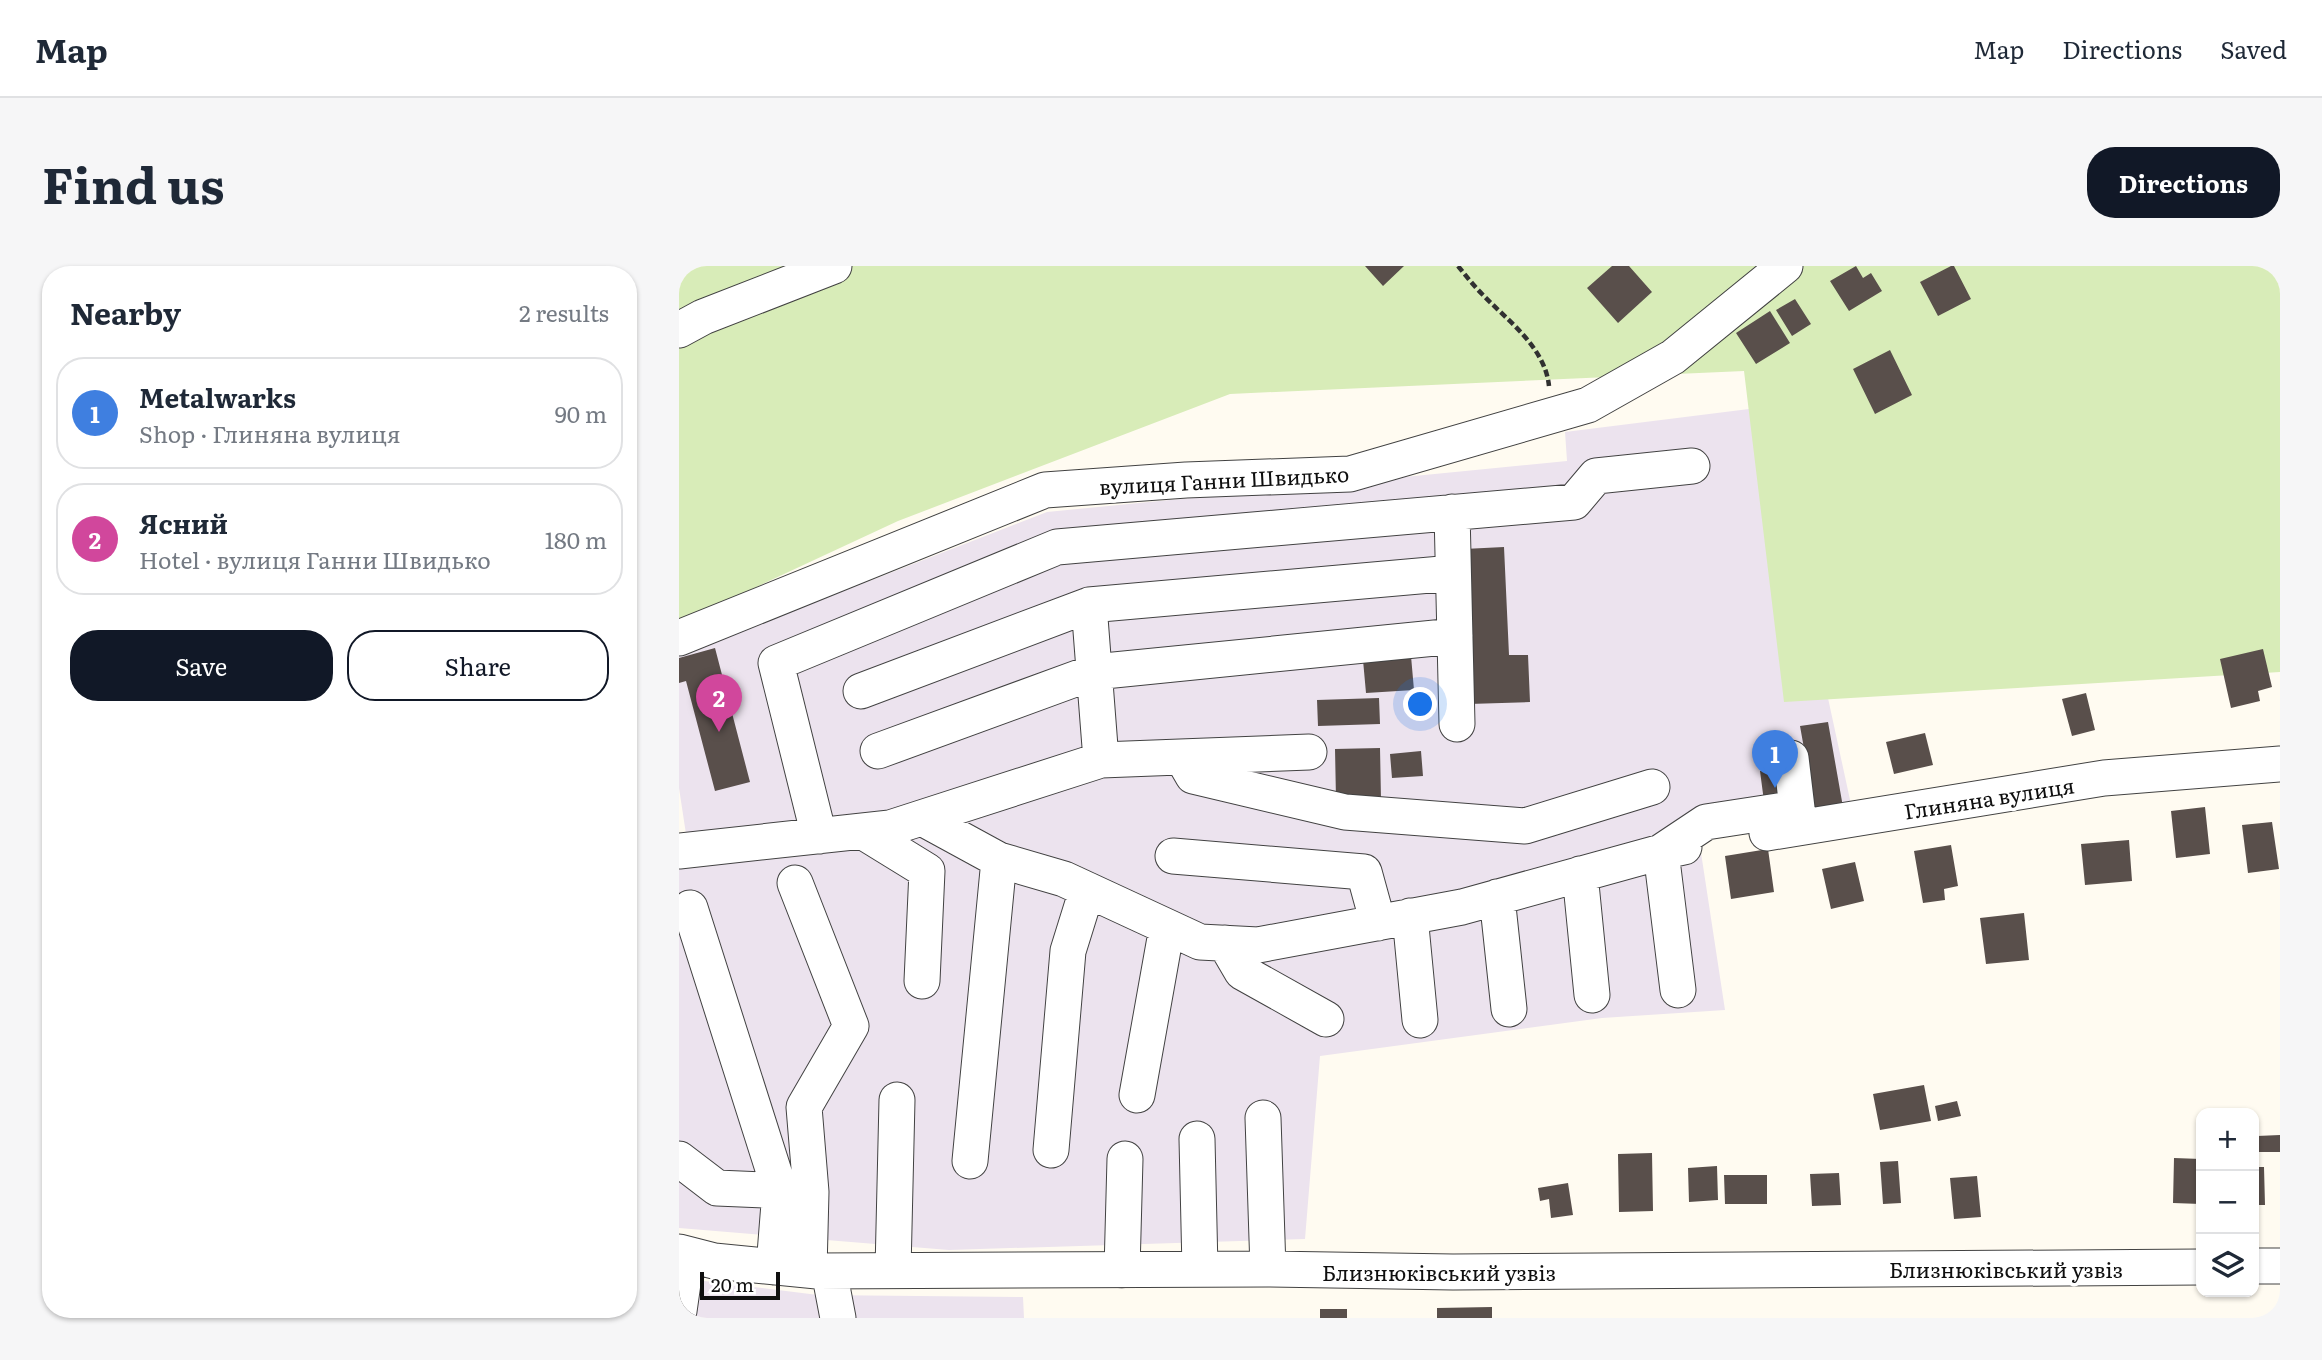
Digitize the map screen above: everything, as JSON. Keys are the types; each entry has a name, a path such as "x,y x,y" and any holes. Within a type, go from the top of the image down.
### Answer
{"street":[{"path":"679,330 703,317 834,266"},
{"name":"вулиця Ганни Швидько","path":"679,638 1045,490 1186,480 1350,474 1588,404 1673,357 1785,266"},
{"path":"818,836 776,663 1057,547 1574,502 1596,476 1692,466"},
{"path":"1452,512 1457,724"},
{"path":"862,691 1089,605 1453,573"},
{"path":"1089,605 1101,760"},
{"path":"878,751 1094,672 1455,636"},
{"path":"679,851 890,828 1101,760 1309,752"},
{"path":"1182,757 1193,776 1345,811 1525,826 1652,787"},
{"path":"922,818 999,860 1064,879 1200,942 1258,945 1462,907 1661,852 1706,822 1797,808 1791,758"},
{"name":"Глиняна вулиця","path":"1661,852 2103,778 2280,764"},
{"path":"862,831 927,871 922,981"},
{"path":"1661,852 1678,990"},
{"path":"1173,856 1364,872 1394,920 1420,1020"},
{"path":"970,1161 999,860"},
{"path":"1580,874 1592,995"},
{"path":"774,1267 796,1191 804,1107 851,1026 795,883"},
{"path":"1051,1150 1068,951 1087,890"},
{"path":"1497,897 1509,1009"},
{"path":"690,908 796,1191 819,1270 838,1318"},
{"path":"1137,1095 1167,927"},
{"path":"1225,943 1242,972 1326,1019"},
{"path":"893,1270 897,1100"},
{"path":"1263,1118 1268,1269"},
{"path":"1197,1139 1200,1269"},
{"path":"679,1159 717,1188 796,1191"},
{"path":"1122,1270 1125,1159"},
{"path":"679,1311 683,1254"},
{"name":"Близнюківський узвіз","path":"683,1254 714,1261 819,1270 1268,1269 1453,1272 2196,1267"},
{"path":"2259,1266 2280,1266"}],"path":[{"path":"1458,266 1534,347 1548,373 1551,414"}],"shaded area":[{"path":"1765,407 1852,809 1698,833 1725,1010 1602,1018 1320,1056 1305,1239 949,1250 679,1228 679,836 686,834 679,788 679,655 1047,512 1567,461 1565,432"},
{"path":"696,1280 818,1295 1023,1297 1024,1318 679,1318"}],"green space":[{"path":"679,266 2280,266 2280,672 1784,702 1744,371 1230,394 898,521 679,623"}],"building":[{"path":"1365,266 1404,266 1383,286"},
{"path":"1612,266 1629,266 1652,292 1618,323 1587,288"},
{"path":"1856,266 1863,278 1871,273 1882,291 1849,311 1830,281"},
{"path":"1954,266 1971,299 1938,316 1920,282"},
{"path":"1795,299 1811,324 1792,336 1776,310"},
{"path":"1770,311 1790,343 1756,364 1736,333"},
{"path":"1890,350 1912,395 1875,414 1853,369"},
{"path":"1504,547 1509,655 1528,655 1530,702 1469,704 1464,549"},
{"path":"715,648 750,782 715,791 686,681 679,683 679,658"},
{"path":"2263,649 2272,687 2258,691 2260,701 2231,708 2220,659"},
{"path":"1411,656 1414,690 1366,693 1363,660"},
{"path":"2086,693 2095,730 2072,736 2062,699"},
{"path":"1379,698 1380,724 1318,726 1317,700"},
{"path":"1828,722 1843,807 1815,810 1800,726"},
{"path":"1925,733 1933,765 1894,774 1886,742"},
{"path":"1380,748 1381,799 1336,799 1335,749"},
{"path":"1421,751 1423,776 1392,778 1390,754"},
{"path":"1784,767 1790,806 1765,809 1760,771"},
{"path":"2205,807 2210,854 2176,858 2171,811"},
{"path":"2272,822 2279,869 2248,873 2242,825"},
{"path":"2129,840 2132,881 2085,885 2081,844"},
{"path":"1951,845 1958,886 1944,889 1945,900 1923,903 1914,851"},
{"path":"1768,849 1774,892 1731,899 1725,856"},
{"path":"1855,862 1864,901 1831,909 1822,869"},
{"path":"2024,913 2029,960 1986,964 1980,918"},
{"path":"1924,1085 1931,1121 1880,1130 1873,1094"},
{"path":"1957,1101 1961,1116 1938,1121 1935,1106"},
{"path":"2280,1135 2280,1152 2259,1152 2259,1136"},
{"path":"1652,1153 1653,1211 1619,1212 1618,1154"},
{"path":"2174,1158 2196,1159 2196,1204 2173,1203"},
{"path":"1898,1161 1901,1203 1883,1204 1880,1162"},
{"path":"1717,1166 1718,1200 1689,1202 1688,1168"},
{"path":"2259,1167 2264,1167 2265,1205 2259,1205"},
{"path":"1839,1173 1841,1205 1812,1206 1810,1174"},
{"path":"1724,1175 1767,1175 1767,1204 1725,1204"},
{"path":"1977,1176 1981,1217 1954,1219 1950,1178"},
{"path":"1568,1183 1573,1215 1551,1218 1549,1199 1540,1201 1538,1188"},
{"path":"1492,1307 1492,1318 1437,1318 1437,1308"},
{"path":"1320,1309 1347,1309 1347,1318 1320,1318"}],"place":[{"name":"Ясний","path":"719,732"},
{"name":"Metalwarks","path":"1775,788"}]}
